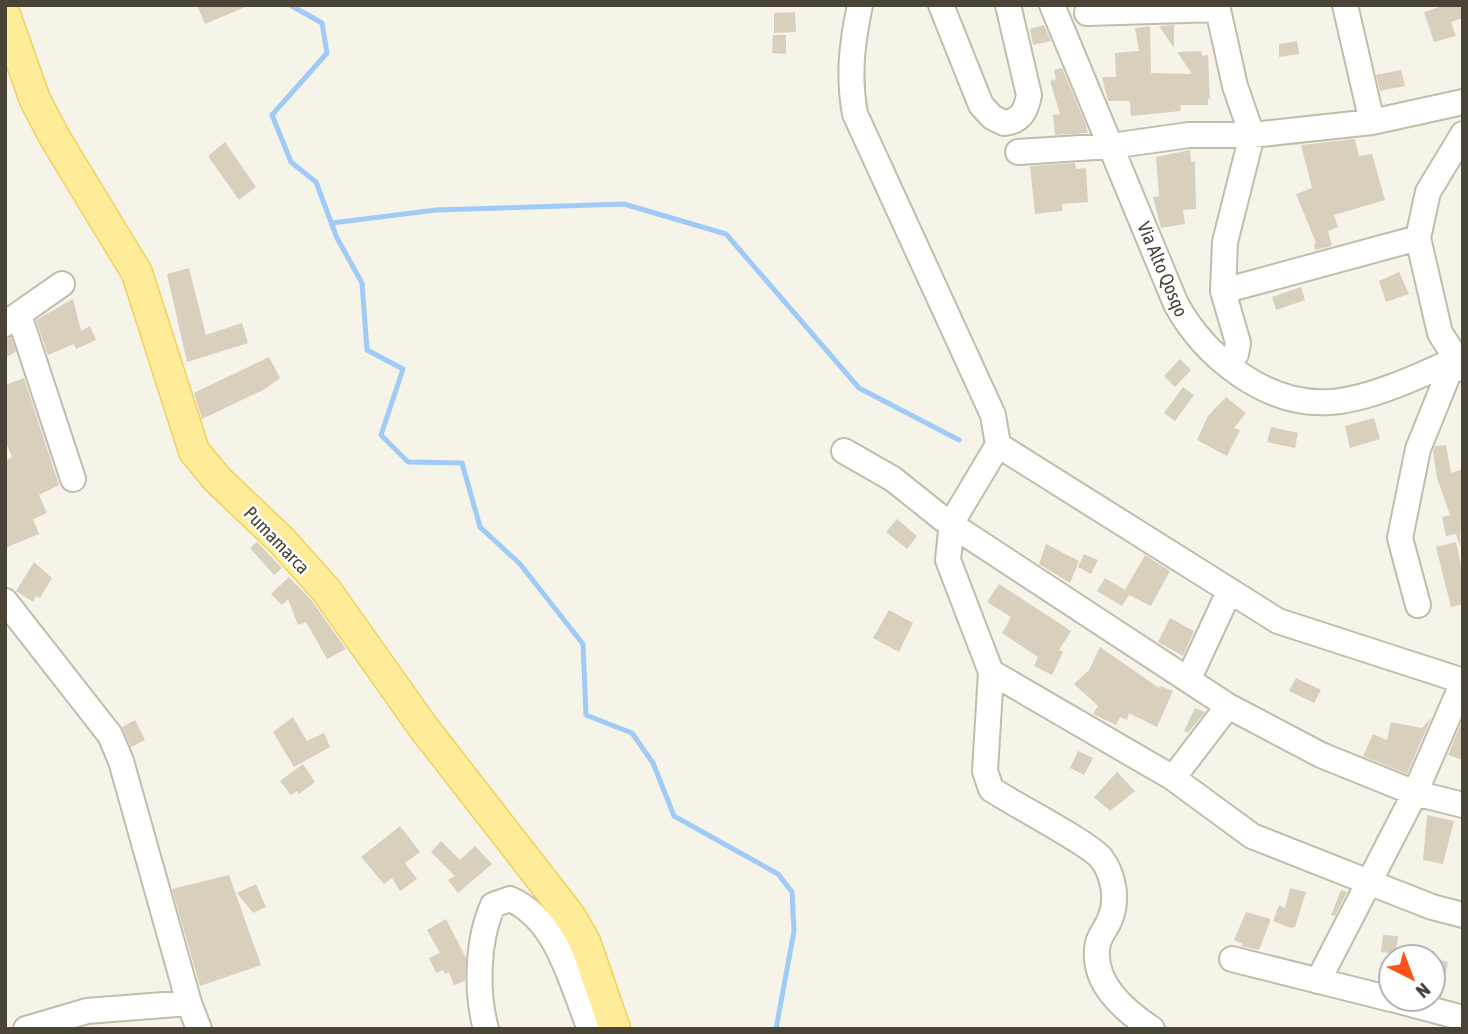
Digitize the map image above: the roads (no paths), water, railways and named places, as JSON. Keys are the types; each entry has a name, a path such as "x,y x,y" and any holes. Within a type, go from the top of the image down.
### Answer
{"main road":[{"name":"Pumamarca","path":"5,15 35,100 137,273 194,451 216,479 281,540 326,590 423,727 570,916 584,942 615,1029"}],"street":[{"path":"860,5 851,48 851,90 855,114 993,415 998,445 952,522 948,560 991,672 985,771 991,789 1100,856 1111,875 1115,901 1111,918 1098,942 1097,957 1105,986 1127,1013 1152,1029"},
{"path":"942,5 981,105 992,117 1004,123 1020,116 1027,109 1029,95 1008,5"},
{"name":"Via Alto Qosqo","path":"1052,5 1088,99 1111,146 1175,304 1205,348 1226,365 1288,397 1331,402 1362,396 1460,361"},
{"path":"1345,5 1372,122"},
{"path":"1087,13 1217,7 1235,86 1252,135 1225,242 1223,291 1238,343 1236,354 1226,365"},
{"path":"1018,152 1111,146 1189,135 1252,135 1372,122 1463,102"},
{"path":"1418,605 1400,538 1418,449 1460,361 1440,333 1418,238 1428,192 1463,134"},
{"path":"1223,291 1418,238"},
{"path":"62,284 12,319 73,479"},
{"path":"998,445 1278,621 1463,682 1415,793 1318,981"},
{"path":"844,452 893,479 943,519 952,522 1228,706 1321,755 1415,793 1463,805"},
{"path":"1189,678 1229,592"},
{"path":"5,601 110,736 121,761 188,1003 199,1029"},
{"path":"991,672 1173,778 1252,836 1432,907 1463,915"},
{"path":"1173,778 1228,706"},
{"path":"486,1029 480,1006 484,924 493,905 510,899 527,906 540,919 556,945 590,1029"},
{"path":"1232,959 1377,995"},
{"path":"26,1029 87,1011 188,1003"},
{"path":"1444,1013 1463,1018"}],"waterway":[{"path":"290,5 322,23 327,53 272,115 291,162 316,182 337,238 362,283 367,350 403,369 381,435 408,462 462,463 480,527 520,564 583,644 586,715 632,733 653,763 674,816 778,874 792,892 794,931 776,1029"},
{"path":"332,223 436,210 624,204 726,234 859,388 959,440"}]}
